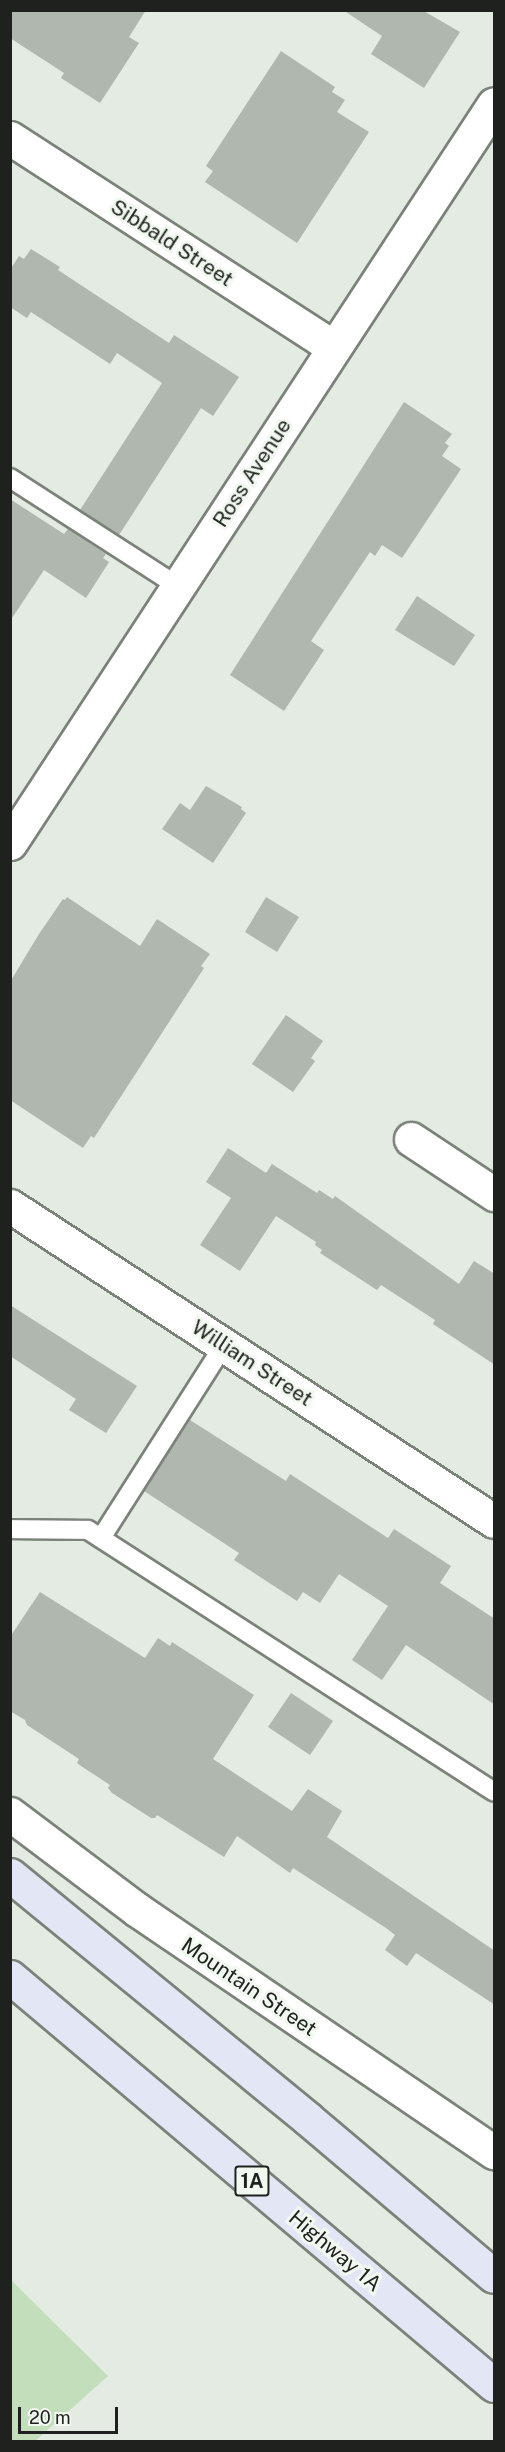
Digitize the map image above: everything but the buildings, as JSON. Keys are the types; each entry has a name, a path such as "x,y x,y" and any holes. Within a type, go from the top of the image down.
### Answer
{"main road":[{"path":"10,1875 308,2119 495,2276"},
{"name":"Highway 1A","path":"10,1977 495,2385"},
{"path":"308,2119 495,2249"}],"street":[{"name":"Ross Avenue","path":"15,827 179,587 333,347 495,104"},
{"name":"Sibbald Street","path":"10,138 333,347"},
{"path":"411,1139 495,1194"},
{"name":"William Street","path":"10,1206 495,1521"},
{"name":"Mountain Street","path":"10,1814 136,1910 495,2152"}],"lane":[{"path":"10,478 179,587"},
{"path":"101,1538 224,1345"},
{"path":"10,1529 88,1530 495,1792"}],"green space":[{"path":"10,2279 108,2376 35,2441 11,2441"}]}
